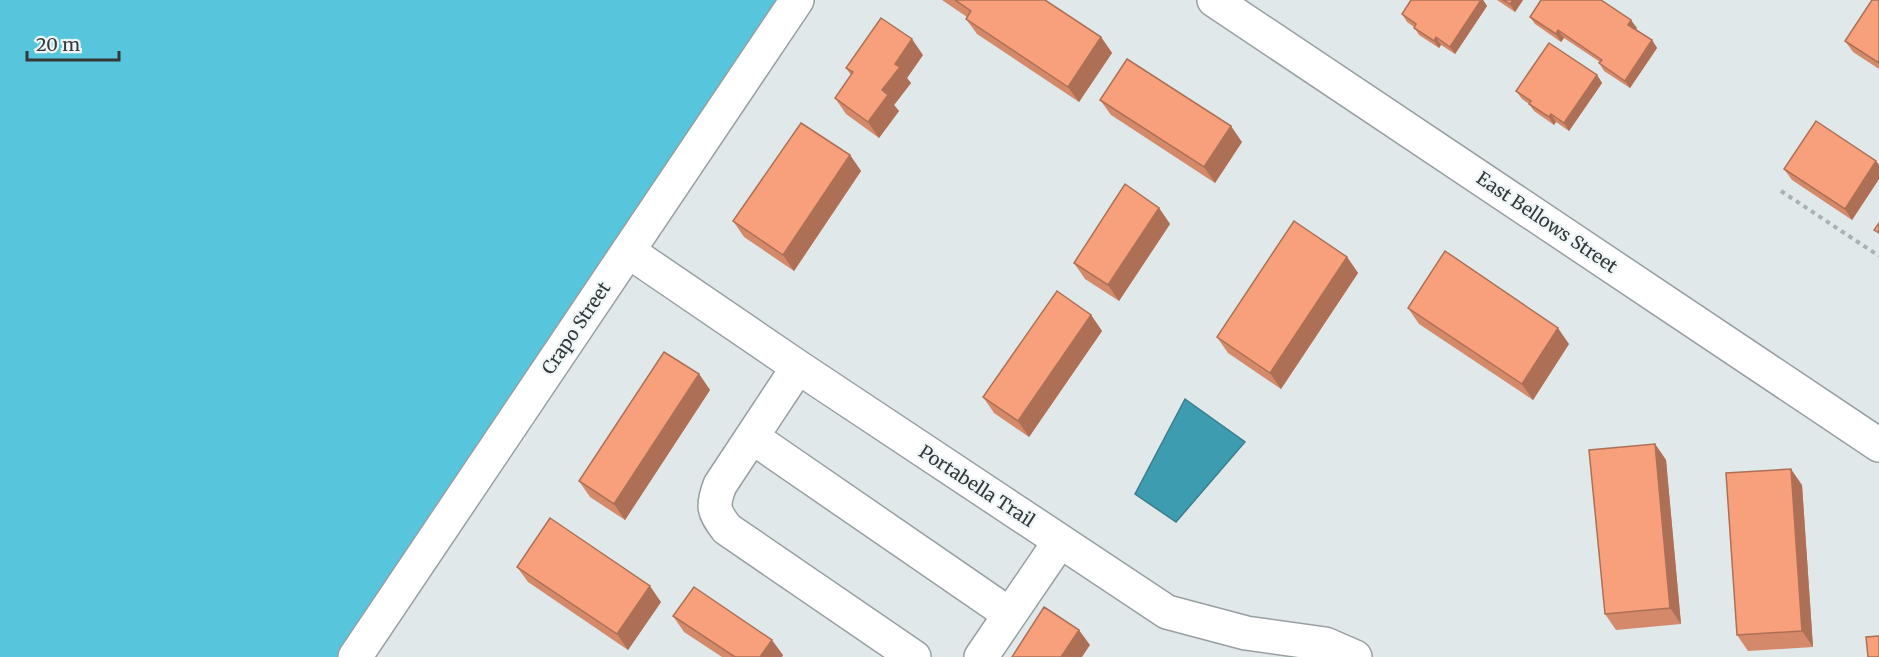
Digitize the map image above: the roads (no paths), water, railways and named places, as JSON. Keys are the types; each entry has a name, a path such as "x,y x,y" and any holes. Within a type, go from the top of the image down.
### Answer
{"street":[{"name":"Crapo Street","path":"355,657 797,0"},
{"name":"East Bellows Street","path":"1214,0 1879,445"},
{"name":"Portabella Trail","path":"628,250 798,367 1167,612 1246,633 1325,644 1355,657"},
{"path":"798,367 720,485 714,502 717,516 727,529 914,657"},
{"path":"752,438 1009,614"},
{"path":"981,657 1060,540"}]}
